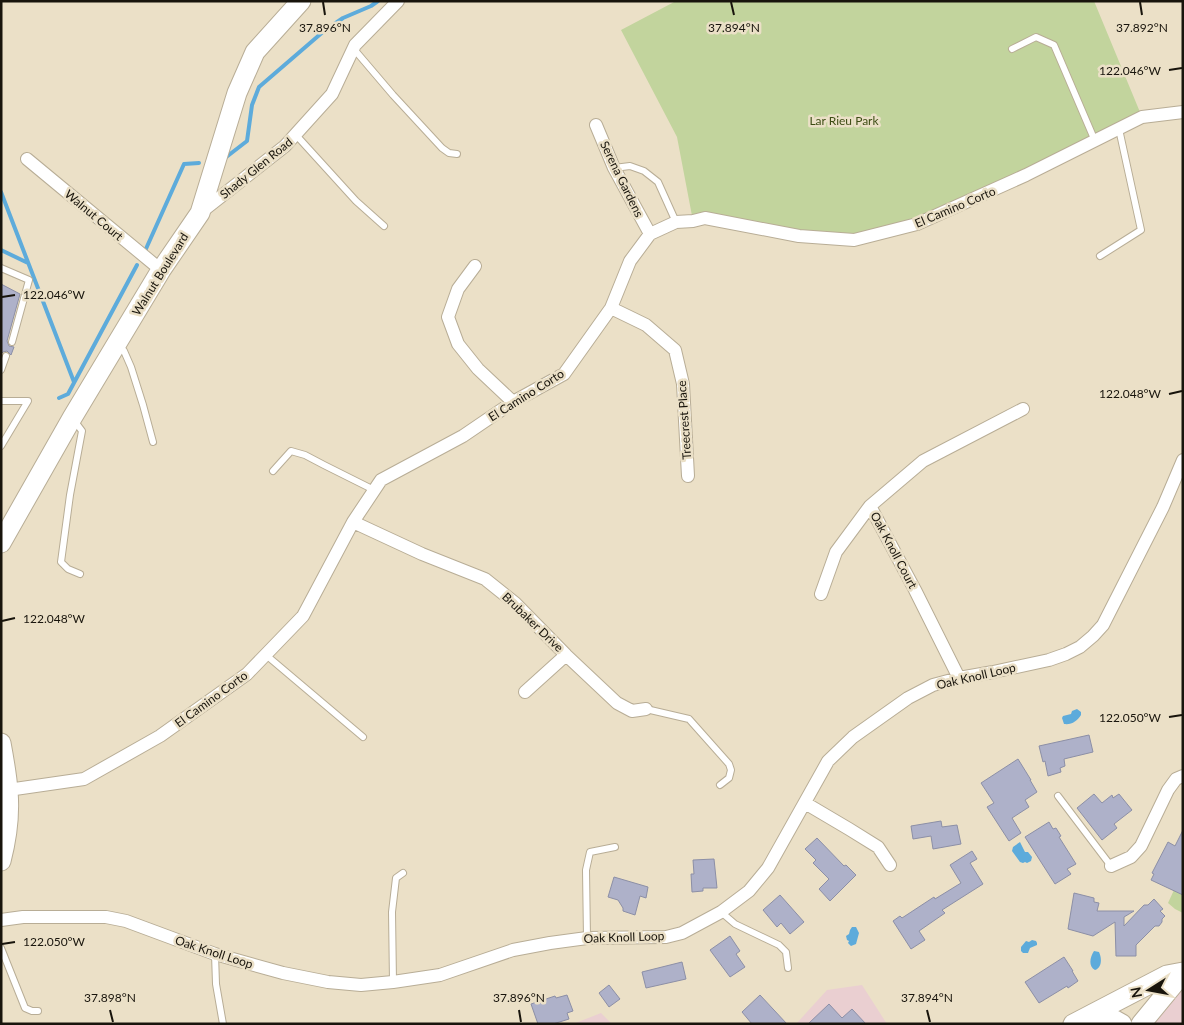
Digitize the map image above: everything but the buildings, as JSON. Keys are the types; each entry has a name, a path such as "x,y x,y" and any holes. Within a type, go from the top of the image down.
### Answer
{"street":[{"name":"Walnut Boulevard","path":"1,543 72,418 161,270 200,213 237,93 255,52 301,1"},
{"name":"Shady Glen Road","path":"200,213 285,146 296,135 332,94 355,45 398,1"},
{"name":"El Camino Corto","path":"5,790 84,779 160,736 247,674 303,616 353,522 381,480 463,436 513,402 564,374 612,308 630,261 650,234 676,222 705,218 799,236 854,240 917,224 1026,176 1142,117 1183,112"},
{"name":"Serena Gardens","path":"596,125 614,168 650,234"},
{"name":"Walnut Court","path":"28,159 161,270"},
{"path":"475,266 458,290 448,317 458,344 478,369 513,402"},
{"name":"Treecrest Place","path":"612,308 646,325 675,350 683,384 688,476"},
{"name":"Oak Knoll Court","path":"959,678 870,506 923,461 1023,408"},
{"name":"Oak Knoll Loop","path":"1,920 23,917 106,917 126,921 216,954 283,973 328,982 361,984 393,982 440,975 513,950 550,942 587,938 666,937 682,933 721,912 749,891 768,868 828,761 853,737 908,698 933,685 1049,660 1080,647 1093,636 1103,625 1120,592 1163,507 1183,460"},
{"path":"821,594 836,552 870,506"},
{"name":"Brubaker Drive","path":"353,522 413,550 485,579 515,603 617,703 632,711 646,709"},
{"path":"525,692 566,655"},
{"path":"1,743 8,826 1,861"},
{"path":"1111,866 1132,857 1141,846 1168,790 1176,779 1183,776"},
{"path":"805,803 878,848 890,865"},
{"path":"1073,1024 1166,975 1183,972"},
{"path":"1141,1024 1183,972"},
{"path":"1091,1015 1106,1015 1122,1024"}],"lane":[{"path":"1012,49 1036,38 1054,45 1095,141"},
{"path":"353,48 442,148 449,153 457,154"},
{"path":"1100,256 1141,230 1118,129"},
{"path":"296,135 356,201 384,226"},
{"path":"614,168 630,166 644,171 658,182 676,222"},
{"path":"1,268 29,280 12,342"},
{"path":"117,344 124,351 131,366 153,442"},
{"path":"1,370 6,356"},
{"path":"1,401 28,401 1,446"},
{"path":"72,418 82,431 70,495 61,562 68,569 80,574"},
{"path":"273,471 290,451 305,455 374,490"},
{"path":"266,655 363,737"},
{"path":"646,709 689,718 729,764 731,770 729,778 720,785"},
{"path":"1058,796 1111,866"},
{"path":"587,938 586,870 590,852 615,847"},
{"path":"393,982 392,912 396,878 403,873"},
{"path":"721,912 736,924 779,944 786,952 788,968"},
{"path":"1,948 25,1008 38,1011"},
{"path":"216,954 216,984 223,1024"}],"shaded area":[{"path":"1183,973 1183,1024 1141,1024"},
{"path":"862,985 887,1024 796,1024 827,990"},
{"path":"601,1013 612,1024 573,1024"}],"green space":[{"name":"Lar Rieu Park","path":"676,1 1094,1 1142,117 917,224 854,240 693,221 677,137 621,30"},
{"path":"1174,890 1183,895 1183,913 1168,903"}],"water":[{"path":"1077,709 1081,712 1078,719 1072,723 1064,724 1063,716 1071,714 1072,711"},
{"path":"1020,842 1025,852 1028,852 1032,857 1031,861 1027,863 1020,862 1012,851 1013,847"},
{"path":"852,927 856,927 859,933 856,944 851,946 846,936"},
{"path":"1026,941 1036,941 1037,945 1030,948 1028,953 1023,953 1021,947"},
{"path":"1094,951 1099,952 1101,957 1100,965 1095,970 1091,966 1090,961"}],"waterway":[{"path":"225,158 247,141 252,105 259,87 324,31 343,18 378,1"},
{"path":"145,251 184,164 199,163"},
{"path":"1,192 74,382"},
{"path":"1,250 28,263"},
{"path":"59,398 68,394 137,265"}]}
